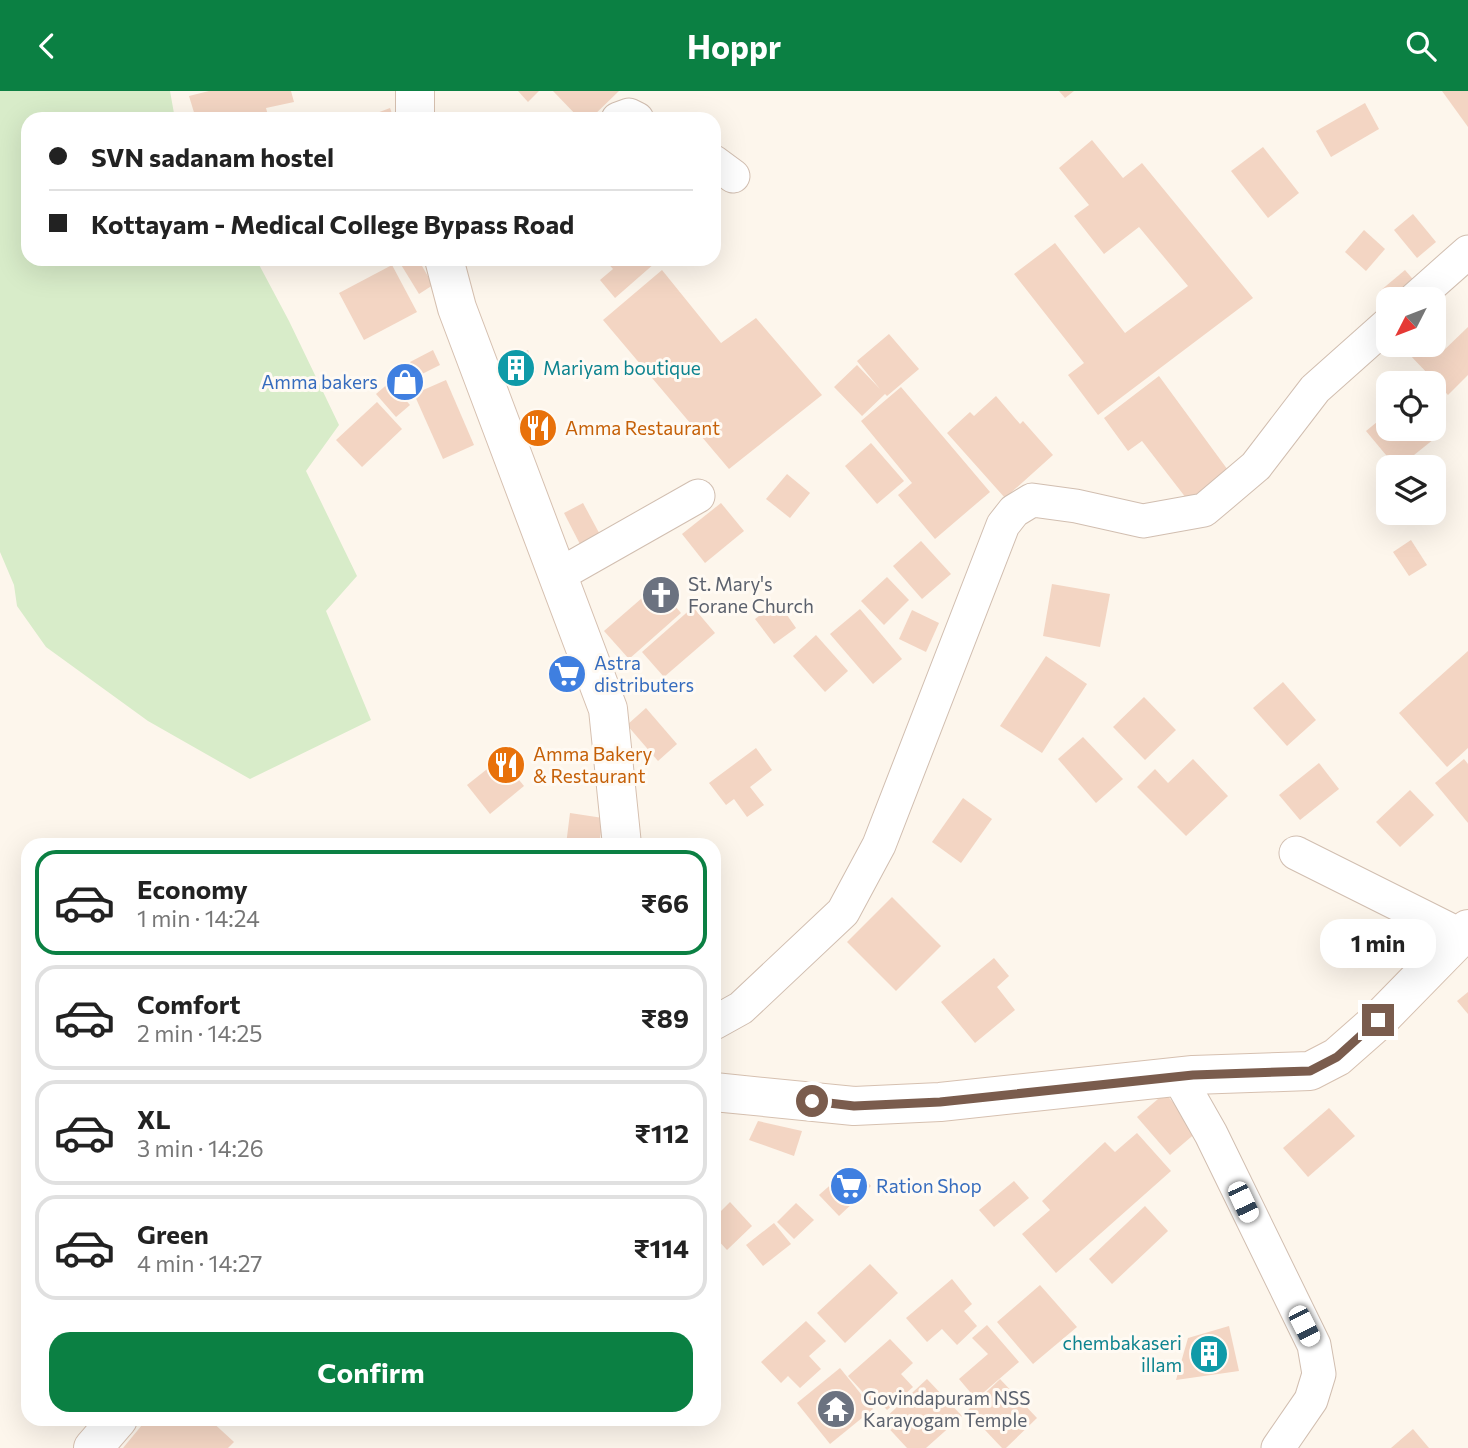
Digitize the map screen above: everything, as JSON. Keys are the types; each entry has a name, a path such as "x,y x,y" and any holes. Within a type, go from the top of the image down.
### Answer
{"main road":[{"path":"415,91 415,112"},
{"path":"447,266 457,309 608,709 621,838"},
{"path":"721,1093 854,1106 940,1102 1178,1076 1310,1071 1348,1048 1464,932"},
{"path":"93,1448 112,1426"}],"street":[{"path":"1429,287 1468,252"},
{"path":"721,1019 741,1008 843,912 879,845 1003,525 1014,511 1032,500 1143,520 1204,510 1256,466 1315,389 1376,335"},
{"path":"557,576 698,496"},
{"path":"1296,853 1464,932"},
{"path":"1178,1076 1211,1134 1314,1345 1319,1374 1311,1400 1278,1448"}],"green space":[{"path":"0,91 170,91 174,112 21,112 21,266 260,266 339,425 306,471 357,576 326,611 371,720 250,779 148,721 46,647 17,606 14,585 0,552"}],"building":[{"path":"209,91 291,91 294,102 266,108 267,112 194,112 189,96"},
{"path":"518,91 539,91 528,102"},
{"path":"553,91 619,91 597,112 573,112"},
{"path":"1059,91 1074,91 1065,98"},
{"path":"1442,91 1468,91 1468,127"},
{"path":"1365,103 1379,129 1331,157 1316,131"},
{"path":"1092,140 1123,178 1142,163 1253,298 1098,415 1068,375 1084,363 1014,274 1055,243 1125,333 1188,286 1139,227 1104,254 1074,216 1089,205 1059,168"},
{"path":"1263,147 1299,193 1268,218 1231,171"},
{"path":"1413,214 1436,242 1417,258 1394,230"},
{"path":"1364,230 1385,249 1366,271 1345,252"},
{"path":"393,266 417,312 364,340 339,293"},
{"path":"402,266 422,266 433,285 419,294"},
{"path":"610,266 652,266 615,298 600,280 613,269"},
{"path":"662,270 721,343 756,318 822,395 729,469 603,320"},
{"path":"1405,270 1420,287 1385,287"},
{"path":"1468,327 1468,375 1448,395 1446,371 1425,371 1412,357 1446,357 1446,348"},
{"path":"889,334 919,369 887,396 885,394 862,416 834,387 857,365 880,389 857,361"},
{"path":"433,350 440,365 418,376 410,362"},
{"name":"Mariyam boutique","path":"528,350 536,372 506,383 496,364"},
{"path":"1159,376 1233,477 1193,507 1142,441 1128,451 1104,418"},
{"path":"446,380 474,445 443,459 414,394"},
{"path":"390,382 410,405 396,417 376,394"},
{"path":"901,387 990,492 935,539 898,495 912,483 861,421"},
{"path":"996,396 1020,424 1023,421 1053,455 1005,498 947,433 970,412 974,416"},
{"path":"377,402 402,429 362,467 336,440"},
{"path":"1376,423 1376,441 1432,441 1414,455 1386,455 1366,431"},
{"path":"871,443 904,481 877,504 845,466"},
{"path":"787,474 810,493 790,518 766,499"},
{"path":"583,503 604,542 584,552 564,513"},
{"path":"721,503 744,531 705,563 682,534"},
{"path":"1411,540 1427,565 1409,576 1393,552"},
{"path":"921,541 951,574 922,599 893,566"},
{"path":"887,577 909,600 884,625 861,601"},
{"path":"1052,584 1110,594 1100,647 1043,636"},
{"path":"657,585 681,613 629,659 604,631"},
{"path":"778,602 796,628 774,644 755,619"},
{"path":"693,607 715,633 664,677 642,652"},
{"path":"860,609 902,659 873,684 830,634"},
{"path":"912,610 939,623 926,652 899,639"},
{"path":"816,635 848,671 825,692 793,656"},
{"path":"1468,651 1468,748 1447,767 1399,713"},
{"path":"1046,656 1087,684 1042,753 1000,726"},
{"path":"1283,682 1316,720 1287,746 1253,708"},
{"path":"1144,697 1176,730 1145,760 1113,727"},
{"path":"646,708 677,744 658,761 627,725"},
{"path":"1083,737 1123,779 1096,803 1058,759"},
{"path":"756,748 772,770 750,787 764,805 747,817 734,799 726,805 709,783"},
{"path":"501,758 524,786 490,814 467,785"},
{"path":"1193,759 1228,796 1186,836 1137,787 1155,769 1168,783"},
{"path":"1464,759 1468,764 1468,823 1435,783"},
{"path":"1319,763 1339,789 1300,820 1279,795"},
{"path":"1410,790 1434,815 1400,847 1376,822"},
{"path":"963,798 992,819 961,863 932,842"},
{"path":"570,813 603,818 600,838 567,838"},
{"path":"892,897 941,946 896,991 847,942"},
{"path":"994,958 1009,976 997,987 1015,1010 975,1043 941,1002"},
{"path":"1468,992 1468,1014 1457,1001"},
{"path":"1165,1093 1198,1131 1170,1155 1137,1117"},
{"path":"1329,1108 1355,1136 1308,1177 1283,1148"},
{"path":"758,1121 802,1131 794,1156 749,1140"},
{"path":"1137,1133 1171,1171 1056,1273 1022,1234 1050,1210 1042,1201 1105,1142 1115,1152"},
{"path":"852,1166 871,1186 839,1216 819,1195"},
{"path":"1014,1181 1029,1198 994,1227 979,1210"},
{"path":"730,1202 752,1226 727,1250 721,1244 721,1211"},
{"path":"796,1203 814,1220 794,1239 777,1222"},
{"path":"1145,1206 1168,1231 1112,1284 1089,1259"},
{"path":"774,1223 791,1244 763,1266 746,1245"},
{"path":"870,1264 898,1293 845,1343 817,1313"},
{"path":"952,1279 972,1304 964,1311 977,1326 957,1345 942,1329 927,1342 906,1318"},
{"path":"1040,1285 1077,1327 1033,1364 997,1322"},
{"path":"806,1321 826,1341 809,1356 821,1369 800,1388 788,1376 781,1383 761,1362"},
{"path":"987,1325 1019,1362 976,1399 959,1379 988,1354 972,1338"},
{"name":"chembakaseri illam","path":"1229,1326 1239,1371 1176,1380 1188,1338"},
{"path":"890,1339 913,1363 901,1374 913,1387 887,1410 875,1397 871,1401 848,1376"},
{"path":"840,1368 873,1409 830,1444 797,1403"},
{"path":"927,1379 962,1416 926,1448 907,1448 882,1421"},
{"path":"1000,1379 1037,1418 1006,1448 1002,1448 967,1411"},
{"path":"141,1426 217,1426 234,1442 228,1448 123,1448"},
{"path":"1413,1429 1429,1448 1391,1448"}],"place":[{"name":"Mariyam boutique","path":"516,368"},
{"name":"Amma bakers","path":"405,382"},
{"name":"Amma Restaurant","path":"538,428"},
{"name":"St. Mary's Forane Church","path":"661,595"},
{"name":"Astra distributers","path":"567,674"},
{"name":"Amma Bakery & Restaurant","path":"506,765"},
{"name":"Ration Shop","path":"849,1186"},
{"name":"chembakaseri illam","path":"1209,1354"},
{"name":"Govindapuram NSS Karayogam Temple","path":"836,1409"}],"route":[{"path":"812,1101 854,1106 940,1102 1193,1075 1310,1071 1337,1057 1378,1020"}]}
